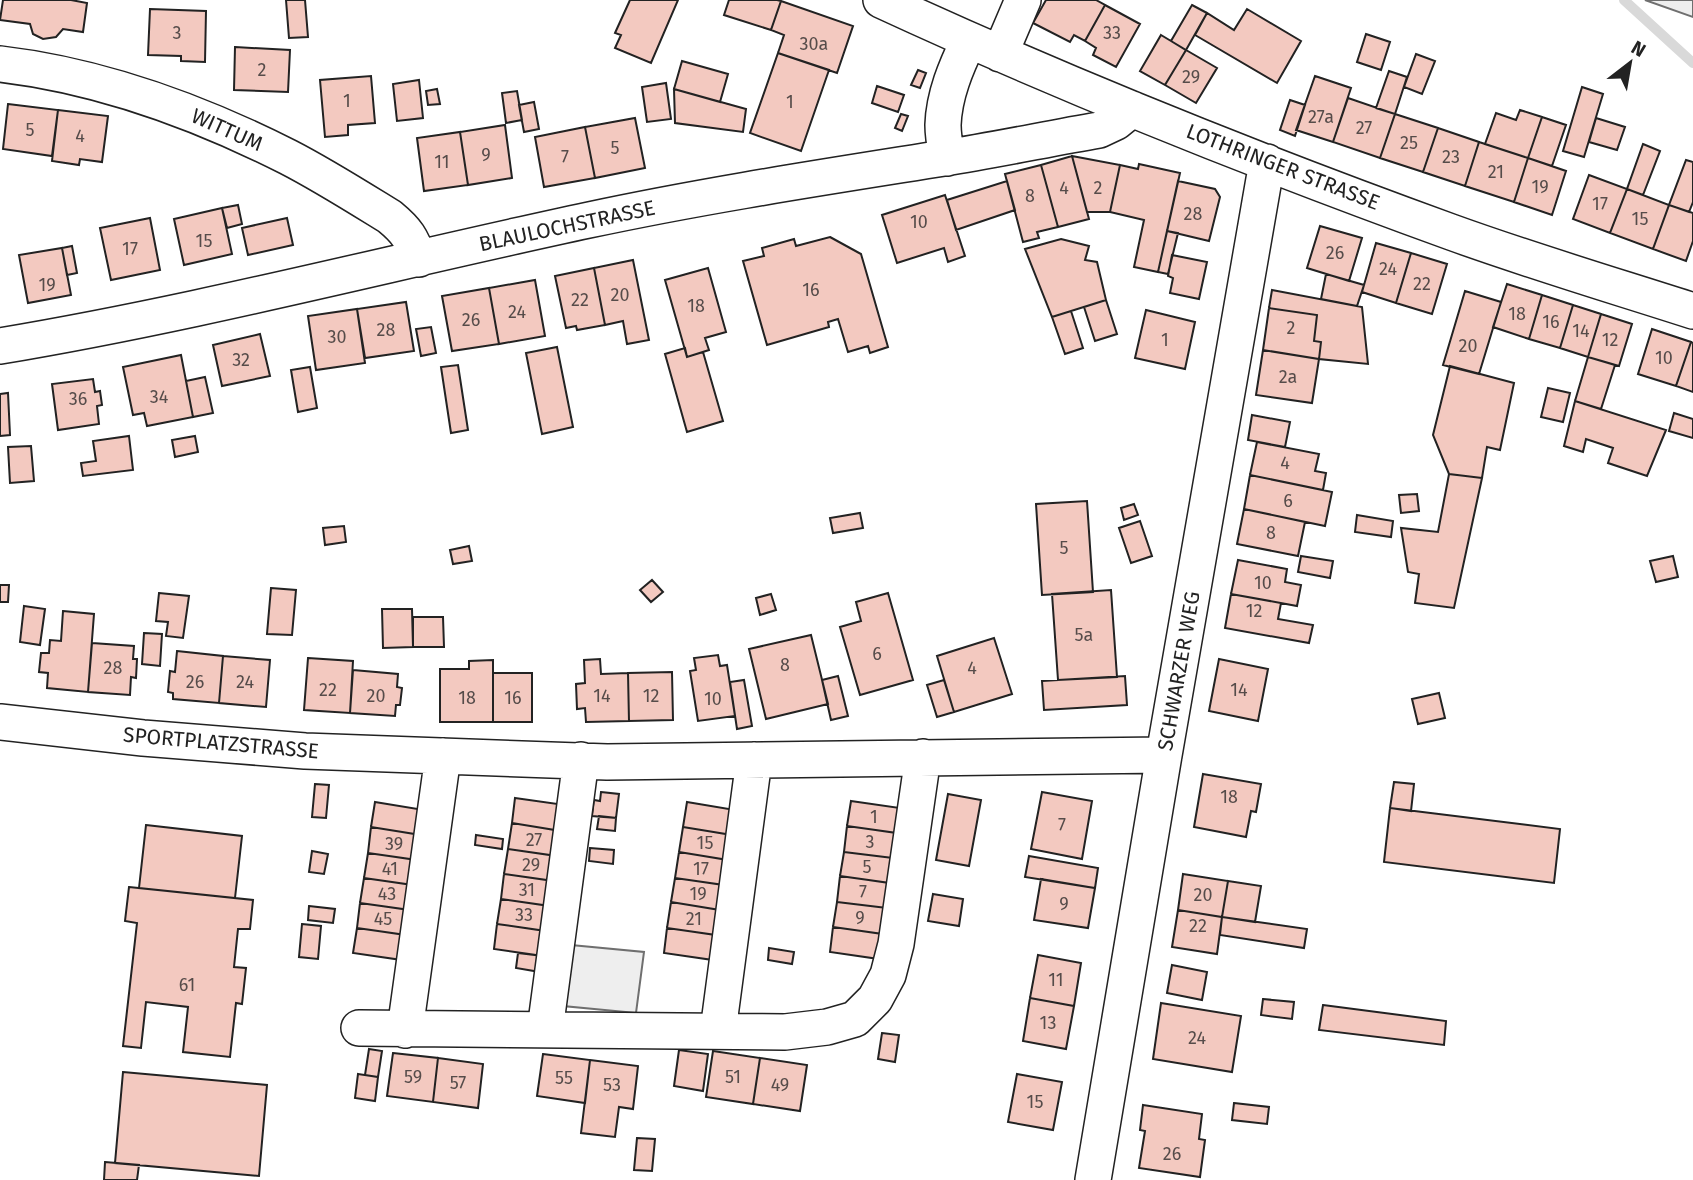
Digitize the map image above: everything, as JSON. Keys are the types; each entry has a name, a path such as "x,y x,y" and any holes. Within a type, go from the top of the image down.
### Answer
{"street":[{"name":"LOTHRINGER STRASSE","path":"881,0 1000,54 1267,162 1452,232 1693,311"},
{"path":"1000,54 1023,0"},
{"path":"947,158 943,126 949,89 969,40"},
{"name":"WITTUM","path":"0,64 35,68 95,82 152,98 214,122 289,158 390,216 412,240 419,258"},
{"name":"BLAULOCHSTRASSE","path":"0,346 176,313 591,219 760,187 947,158 1099,130 1116,122 1132,109"},
{"name":"SCHWARZER WEG","path":"1093,1180 1267,162"},
{"name":"SPORTPLATZSTRASSE","path":"0,722 143,738 305,751 607,762 1164,755"},
{"path":"405,1030 443,756"},
{"path":"359,1028 785,1032 827,1027 855,1019 875,999 888,975 896,944 923,757"},
{"path":"545,1030 580,760"},
{"path":"718,1031 754,760"}],"shaded area":[{"path":"1645,0 1693,0 1693,17"},
{"path":"571,945 644,952 636,1013 563,1006"}],"building":[{"path":"3,0 71,0 87,3 83,32 63,29 56,37 43,39 33,34 30,24 0,20"},
{"path":"286,0 305,0 308,37 289,38"},
{"path":"630,0 678,0 651,63 615,48 621,35 615,33"},
{"path":"729,0 781,1 771,30 724,15"},
{"path":"1046,0 1096,0 1105,5 1085,41 1074,35 1070,42 1033,23"},
{"path":"781,1 853,26 837,73 778,53 784,35 771,30"},
{"path":"1105,5 1140,24 1116,67 1093,55 1096,48 1085,41"},
{"path":"1192,5 1207,13 1186,50 1171,41"},
{"path":"150,9 206,11 205,62 181,61 181,56 148,55"},
{"path":"1247,9 1301,41 1277,83 1195,35 1207,13 1234,30"},
{"path":"1366,34 1390,42 1381,70 1357,62"},
{"path":"1161,35 1186,50 1165,85 1140,71"},
{"path":"235,47 290,50 288,92 234,90"},
{"path":"1186,50 1217,68 1196,103 1165,85"},
{"path":"778,53 829,70 801,151 750,133"},
{"path":"1416,54 1435,61 1422,94 1404,87"},
{"path":"682,61 728,74 720,102 674,89"},
{"path":"918,70 926,73 920,88 911,85"},
{"path":"1389,71 1407,77 1395,114 1376,108"},
{"path":"371,76 375,123 348,125 348,135 325,137 320,80"},
{"path":"1315,76 1351,88 1333,142 1296,130"},
{"path":"419,80 423,118 397,121 393,84"},
{"path":"666,83 671,119 647,122 642,87"},
{"path":"877,86 904,95 898,112 872,103"},
{"path":"1582,87 1603,94 1584,157 1563,151"},
{"path":"437,89 440,104 428,105 426,91"},
{"path":"674,89 746,109 743,132 675,123"},
{"path":"517,91 522,120 506,123 502,93"},
{"path":"1348,98 1395,114 1380,158 1333,142"},
{"path":"1290,100 1305,105 1295,136 1280,130"},
{"path":"534,102 539,129 524,132 519,105"},
{"path":"8,104 58,110 52,156 3,149"},
{"path":"58,110 108,116 102,162 80,159 79,165 52,161"},
{"path":"1520,110 1542,117 1528,158 1485,144 1496,113 1516,120"},
{"path":"901,114 908,116 902,131 895,128"},
{"path":"1395,114 1438,128 1423,172 1380,158"},
{"path":"1542,117 1566,125 1552,166 1528,158"},
{"path":"635,118 645,168 595,178 585,127"},
{"path":"1596,118 1625,127 1617,150 1589,142"},
{"path":"505,125 512,178 468,185 460,132"},
{"path":"585,127 595,178 544,187 535,137"},
{"path":"1438,128 1479,142 1465,186 1423,172"},
{"path":"460,132 468,185 424,191 417,138"},
{"path":"1479,142 1528,158 1514,202 1465,186"},
{"path":"1643,144 1660,151 1643,195 1627,189"},
{"path":"1072,156 1120,165 1110,212 1087,212"},
{"path":"1072,156 1089,219 1058,227 1041,165"},
{"path":"1528,158 1566,171 1552,215 1514,202"},
{"path":"1686,160 1693,162 1693,202 1689,212 1669,205"},
{"path":"1139,164 1180,173 1158,272 1134,267 1144,220 1110,212 1120,165 1138,169"},
{"path":"1041,165 1058,227 1037,232 1039,238 1023,242 1005,174"},
{"path":"1589,175 1627,189 1610,233 1573,219"},
{"path":"1007,181 1015,210 956,230 947,200"},
{"path":"1178,181 1215,189 1220,197 1209,241 1167,231"},
{"path":"1627,189 1669,205 1653,249 1610,233"},
{"path":"945,195 965,256 948,262 944,248 897,263 882,215"},
{"path":"238,205 242,224 227,228 222,208"},
{"path":"1669,205 1693,213 1693,241 1686,261 1653,249"},
{"path":"222,208 232,254 184,265 174,219"},
{"path":"150,218 160,270 111,280 100,228"},
{"path":"287,218 293,245 248,255 242,228"},
{"path":"1320,226 1362,238 1349,281 1307,268"},
{"path":"1167,231 1178,233 1168,274 1158,272"},
{"path":"830,237 861,254 888,347 870,353 868,346 848,352 838,319 828,322 829,327 767,345 743,261 764,256 762,248 794,239 796,246"},
{"path":"1061,239 1089,246 1085,260 1097,262 1106,300 1052,317 1025,249"},
{"path":"1376,243 1411,253 1396,303 1362,292"},
{"path":"72,246 77,273 67,275 62,248"},
{"path":"62,248 71,295 28,303 19,255"},
{"path":"1411,253 1447,264 1432,314 1396,303"},
{"path":"1172,255 1207,262 1199,299 1170,293 1173,278 1168,276"},
{"path":"633,260 649,340 627,344 623,321 605,325 594,268"},
{"path":"594,268 605,325 577,330 576,326 566,328 555,276"},
{"path":"708,268 726,332 705,338 709,350 687,357 665,280"},
{"path":"1326,274 1364,285 1357,306 1321,299"},
{"path":"535,280 545,336 499,344 489,288"},
{"path":"1507,284 1542,295 1529,339 1493,327"},
{"path":"489,288 499,344 452,351 442,296"},
{"path":"1272,290 1362,307 1368,364 1319,359 1321,342 1314,341 1317,315 1269,308"},
{"path":"1465,291 1501,302 1479,374 1443,365"},
{"path":"1542,295 1573,305 1560,348 1529,339"},
{"path":"1106,300 1117,334 1095,341 1084,307"},
{"path":"406,302 414,351 365,358 357,309"},
{"path":"1573,305 1601,314 1588,357 1560,348"},
{"path":"1269,308 1317,315 1314,341 1321,342 1319,359 1263,350"},
{"path":"357,309 365,363 316,370 308,316"},
{"path":"1146,310 1195,322 1185,369 1135,358"},
{"path":"1071,311 1083,348 1065,354 1052,317"},
{"path":"1601,314 1632,324 1619,366 1588,357"},
{"path":"431,327 436,353 421,356 416,329"},
{"path":"1652,329 1691,342 1676,386 1638,374"},
{"path":"260,334 270,376 222,386 213,345"},
{"path":"1691,342 1693,343 1693,392 1676,386"},
{"path":"557,347 573,427 542,434 526,353"},
{"path":"685,348 687,357 703,352 723,421 687,432 665,354"},
{"path":"1263,350 1319,359 1312,403 1256,395"},
{"path":"181,355 193,417 147,426 144,413 133,415 123,367"},
{"path":"1588,357 1615,365 1601,409 1575,401"},
{"path":"458,365 468,430 451,433 441,367"},
{"path":"1450,366 1514,383 1500,450 1487,447 1482,478 1449,474 1433,435"},
{"path":"310,367 317,408 298,412 291,370"},
{"path":"205,377 213,413 193,417 186,381"},
{"path":"93,379 95,392 100,391 102,405 97,406 99,424 58,430 52,384"},
{"path":"1548,388 1570,393 1563,422 1541,417"},
{"path":"8,393 10,435 0,436 0,394"},
{"path":"1575,401 1666,430 1647,476 1608,463 1613,448 1586,439 1583,452 1564,446"},
{"path":"1674,413 1693,419 1693,438 1669,431"},
{"path":"1252,415 1290,422 1285,447 1248,440"},
{"path":"129,436 133,470 83,476 81,463 96,461 93,441"},
{"path":"195,436 198,452 175,457 172,440"},
{"path":"1257,442 1319,454 1315,471 1326,473 1323,490 1250,475"},
{"path":"31,446 34,481 10,483 8,447"},
{"path":"1449,474 1482,478 1454,608 1415,603 1419,574 1408,572 1401,528 1438,532"},
{"path":"1250,475 1332,492 1325,526 1244,509"},
{"path":"1417,494 1419,511 1401,513 1399,495"},
{"path":"1087,501 1093,592 1042,595 1036,504"},
{"path":"1134,504 1138,515 1124,520 1121,508"},
{"path":"1244,509 1305,522 1298,556 1237,544"},
{"path":"860,513 863,528 833,533 830,518"},
{"path":"1357,515 1393,521 1391,537 1355,532"},
{"path":"1140,521 1152,556 1131,563 1119,528"},
{"path":"344,526 346,542 325,545 323,528"},
{"path":"469,546 472,561 453,564 450,550"},
{"path":"1301,556 1333,561 1330,578 1298,572"},
{"path":"1673,556 1678,577 1656,582 1650,561"},
{"path":"1238,560 1287,569 1285,582 1301,585 1297,606 1231,594"},
{"path":"652,580 663,592 651,602 640,590"},
{"path":"0,585 9,585 8,602 0,602"},
{"path":"271,588 296,590 292,635 267,634"},
{"path":"1111,590 1117,677 1058,680 1052,594"},
{"path":"159,593 189,596 183,638 166,636 168,622 156,621"},
{"path":"888,593 913,680 860,695 840,627 861,621 856,602"},
{"path":"771,594 776,610 760,615 756,598"},
{"path":"1231,594 1281,603 1278,619 1313,625 1309,643 1225,628"},
{"path":"24,606 45,609 40,645 20,642"},
{"path":"382,609 412,609 413,647 383,648"},
{"path":"63,611 94,614 88,692 47,688 48,673 39,672 41,653 49,653 50,640 61,641"},
{"path":"413,617 443,617 444,647 413,647"},
{"path":"144,633 162,634 160,666 142,664"},
{"path":"811,635 828,704 766,719 749,649"},
{"path":"994,638 1012,694 954,712 937,656"},
{"path":"92,643 134,646 133,659 137,659 136,678 131,677 130,695 88,692"},
{"path":"177,651 223,656 219,703 173,699 173,693 168,692 170,671 175,672"},
{"path":"718,655 720,666 727,665 735,716 698,721 690,671 696,670 694,658"},
{"path":"223,656 270,660 266,707 219,703"},
{"path":"308,658 353,661 350,713 304,710"},
{"path":"600,659 601,674 628,673 629,721 586,722 585,708 577,709 576,684 585,683 584,660"},
{"path":"1219,659 1268,669 1258,721 1209,711"},
{"path":"493,660 493,722 440,722 440,669 469,669 469,661"},
{"path":"353,670 398,674 397,687 402,688 400,705 396,705 395,716 350,713"},
{"path":"672,672 673,720 629,721 628,673"},
{"path":"493,673 532,673 532,722 493,722"},
{"path":"838,676 848,716 831,720 822,680"},
{"path":"1125,676 1127,705 1044,710 1042,681"},
{"path":"744,680 752,726 737,729 730,682"},
{"path":"944,680 954,712 937,717 927,685"},
{"path":"1439,693 1445,718 1418,724 1412,699"},
{"path":"1203,774 1261,784 1256,812 1251,811 1246,837 1194,827"},
{"path":"1394,782 1414,784 1411,811 1390,808"},
{"path":"315,784 329,785 326,818 312,817"},
{"path":"601,792 619,794 616,818 592,816 594,800 600,801"},
{"path":"1042,792 1092,801 1082,859 1031,849"},
{"path":"948,794 981,800 969,866 936,860"},
{"path":"515,798 565,805 561,831 512,823"},
{"path":"851,801 900,808 897,833 847,826"},
{"path":"375,802 424,810 421,835 371,827"},
{"path":"687,802 735,810 732,835 683,827"},
{"path":"1390,808 1560,829 1554,883 1384,862"},
{"path":"599,816 616,818 615,831 597,829"},
{"path":"512,823 561,831 557,856 508,849"},
{"path":"146,825 242,836 235,898 139,888"},
{"path":"847,826 897,833 893,858 844,852"},
{"path":"371,827 421,835 417,860 368,853"},
{"path":"683,827 732,835 728,860 679,852"},
{"path":"476,835 503,839 502,849 475,845"},
{"path":"590,848 614,850 613,864 589,861"},
{"path":"508,849 557,856 554,881 504,874"},
{"path":"312,851 328,854 324,874 309,872"},
{"path":"679,852 728,860 724,885 675,878"},
{"path":"844,852 893,858 890,883 840,876"},
{"path":"368,853 417,860 413,885 364,878"},
{"path":"1029,856 1098,868 1095,888 1025,877"},
{"path":"504,874 554,881 550,906 501,899"},
{"path":"1183,874 1228,881 1222,917 1178,910"},
{"path":"840,876 890,883 887,908 837,902"},
{"path":"364,878 413,885 410,910 360,903"},
{"path":"675,878 724,885 720,910 671,902"},
{"path":"1041,879 1095,888 1088,928 1034,920"},
{"path":"1228,881 1261,886 1255,922 1222,917"},
{"path":"129,887 253,900 250,929 238,929 234,967 246,968 242,1004 236,1003 230,1057 183,1052 188,1007 146,1002 141,1048 123,1046 137,923 125,921"},
{"path":"933,894 963,899 959,926 928,921"},
{"path":"501,899 550,906 546,931 497,924"},
{"path":"671,902 720,910 716,935 667,928"},
{"path":"837,902 887,908 883,934 833,927"},
{"path":"360,903 410,910 406,935 357,928"},
{"path":"309,906 335,909 333,923 308,920"},
{"path":"1178,910 1222,917 1217,954 1172,947"},
{"path":"1222,917 1307,929 1304,948 1220,935"},
{"path":"302,924 321,926 318,959 299,957"},
{"path":"497,924 546,931 543,956 494,949"},
{"path":"833,927 883,934 879,959 830,952"},
{"path":"357,928 406,935 402,960 353,953"},
{"path":"667,928 716,935 713,960 664,953"},
{"path":"769,948 794,952 792,964 768,960"},
{"path":"518,953 543,956 540,972 516,968"},
{"path":"1038,955 1081,963 1074,1006 1030,998"},
{"path":"1172,965 1207,972 1202,1000 1167,993"},
{"path":"1030,998 1074,1006 1066,1049 1023,1041"},
{"path":"1263,999 1294,1002 1292,1019 1261,1015"},
{"path":"1161,1003 1241,1016 1232,1072 1153,1059"},
{"path":"1323,1005 1446,1021 1444,1045 1319,1030"},
{"path":"882,1033 899,1035 895,1062 878,1059"},
{"path":"369,1049 382,1051 378,1077 365,1075"},
{"path":"679,1050 708,1054 703,1091 674,1086"},
{"path":"713,1051 760,1058 753,1104 706,1097"},
{"path":"393,1053 438,1058 433,1102 387,1096"},
{"path":"543,1054 590,1060 585,1103 537,1096"},
{"path":"438,1058 483,1064 478,1108 433,1102"},
{"path":"760,1058 807,1065 800,1111 753,1104"},
{"path":"590,1060 638,1066 633,1109 619,1107 615,1137 581,1133"},
{"path":"123,1072 267,1085 259,1176 115,1163"},
{"path":"358,1074 378,1077 375,1101 355,1098"},
{"path":"1017,1074 1062,1082 1053,1130 1008,1122"},
{"path":"1234,1103 1269,1107 1267,1124 1232,1120"},
{"path":"1143,1105 1202,1114 1199,1139 1205,1140 1200,1177 1139,1168 1145,1131 1140,1130"},
{"path":"637,1138 655,1139 652,1171 634,1170"},
{"path":"105,1162 139,1165 137,1180 104,1180"}],"waterway":[{"path":"1624,0 1693,63"}]}
